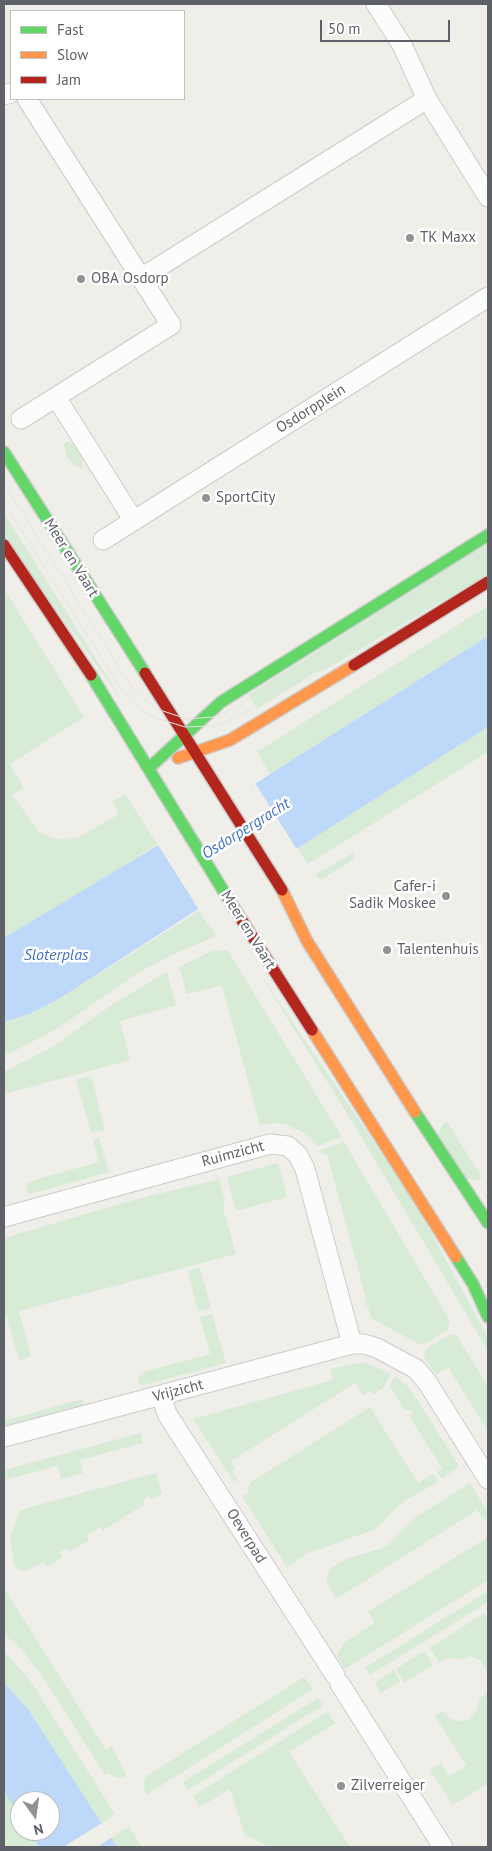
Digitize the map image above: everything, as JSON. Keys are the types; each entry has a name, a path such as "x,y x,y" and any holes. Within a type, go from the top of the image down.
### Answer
{"main road":[{"name":"Meer en Vaart","path":"4,452 267,864 288,900 301,931 488,1223"},
{"path":"148,768 183,734 221,702 488,535"},
{"name":"Meer en Vaart","path":"4,544 35,594 56,620 185,830 467,1276 488,1317"},
{"path":"148,768 230,740 319,689 488,582"},
{"path":"164,704 189,709 221,702"},
{"path":"213,781 215,759 230,740"}],"street":[{"path":"376,4 402,45 427,99 482,172 488,197"},
{"path":"141,278 427,99"},
{"path":"21,419 171,325 28,100"},
{"name":"Osdorpplein","path":"103,540 488,297"},
{"path":"56,397 134,520"},
{"name":"Ruimzicht","path":"4,1217 270,1144 288,1146 298,1155 305,1169 352,1344"},
{"path":"352,1344 364,1344 377,1348 416,1369 427,1382 488,1479"},
{"name":"Vrijzicht","path":"4,1438 352,1344"},
{"name":"Oeverpad","path":"161,1395 167,1414 443,1847"}],"green space":[{"path":"67,441 73,444 81,454 83,468 73,464 67,457 64,445"},
{"path":"4,513 123,702 4,536"},
{"path":"488,543 488,574 328,668 313,674 257,709 248,695"},
{"path":"4,589 84,717 10,764 24,788 13,794 14,797 39,832 52,838 66,840 80,837 119,814 112,802 125,794 157,844 4,946"},
{"path":"488,606 488,636 270,774 257,752"},
{"path":"488,727 488,752 308,864 298,848"},
{"path":"353,853 356,858 320,880 316,874"},
{"path":"199,911 216,936 141,971 55,1030 4,1056 4,1022 29,1014 62,997"},
{"path":"228,951 342,1137 317,1146 304,1133 291,1126 277,1123 260,1125 222,985 187,994 179,967 210,952"},
{"path":"258,971 414,1201 488,1338 488,1351 356,1128"},
{"path":"167,972 176,1005 120,1021 130,1060 4,1094 4,1072 54,1046 113,1004"},
{"path":"91,1076 105,1130 91,1133 76,1080"},
{"path":"447,1122 482,1177 478,1180 466,1179 438,1136 442,1125"},
{"path":"99,1138 109,1172 30,1194 27,1191 26,1185 31,1181 99,1162 93,1140"},
{"path":"344,1142 450,1321 448,1329 425,1344 419,1344 371,1318 368,1307 365,1307 364,1303 367,1302 327,1154 322,1154 320,1150"},
{"path":"278,1163 287,1197 236,1211 227,1177"},
{"path":"219,1179 225,1201 223,1208 236,1254 19,1311 31,1357 19,1360 7,1318 4,1319 4,1238 134,1200"},
{"path":"200,1268 211,1308 198,1311 188,1271"},
{"path":"212,1314 226,1363 143,1385 139,1384 138,1377 143,1372 210,1354 200,1317"},
{"path":"451,1334 456,1335 488,1386 488,1431 448,1367 436,1375 424,1357 425,1350"},
{"path":"363,1362 391,1374 383,1388 373,1395 370,1391 363,1395 355,1383 231,1461 235,1467 232,1472 237,1479 235,1483 193,1419 333,1380 330,1369"},
{"path":"395,1376 409,1387 459,1466 442,1479 437,1472 442,1468 411,1419 412,1410 405,1410 391,1388 387,1391"},
{"path":"82,1399 84,1405 4,1427 4,1421"},
{"path":"370,1407 418,1483 433,1474 438,1482 404,1501 384,1522 373,1530 308,1553 287,1567 242,1496 247,1493 250,1483"},
{"path":"141,1433 143,1443 80,1460 83,1473 61,1479 57,1466 4,1480 4,1470"},
{"path":"156,1473 162,1493 152,1500 149,1496 143,1500 145,1504 102,1531 100,1527 87,1535 89,1540 69,1552 66,1548 60,1552 62,1557 47,1567 44,1562 26,1571 20,1570 14,1565 10,1537 20,1510"},
{"path":"470,1483 488,1513 488,1517 484,1520 477,1510 336,1599 327,1581 330,1569 346,1559 386,1547 415,1518"},
{"path":"488,1537 488,1580 345,1669 337,1656 339,1651 345,1642 375,1623 368,1612"},
{"path":"4,1588 106,1750 112,1746 127,1776 117,1778 108,1773 105,1775 41,1674 21,1649 4,1634"},
{"path":"488,1591 488,1602 370,1675 365,1668"},
{"path":"484,1613 488,1620 488,1672 481,1661 471,1656 464,1659 448,1658 439,1662 430,1648"},
{"path":"4,1651 31,1682 115,1814 102,1823 30,1712 4,1682"},
{"path":"424,1651 433,1665 404,1683 396,1669"},
{"path":"394,1670 400,1681 381,1693 375,1682"},
{"path":"304,1677 313,1689 146,1795 143,1783 148,1775"},
{"path":"488,1693 488,1783 453,1805 430,1770 441,1763 449,1776 447,1778 467,1765 435,1716 442,1711 451,1719 459,1721 468,1720 477,1711 480,1698"},
{"path":"318,1698 323,1705 188,1790 183,1782"},
{"path":"327,1712 335,1723 289,1752 350,1847 269,1847 245,1835 230,1789 200,1807 193,1796"},
{"path":"4,1746 17,1791 10,1791 10,1841 60,1841 60,1838 73,1847 4,1847"},
{"path":"129,1827 142,1847 117,1847 111,1838"}],"water":[{"path":"488,636 488,727 298,848 291,849 62,997 29,1014 4,1022 4,938 250,790 252,786 270,774"},
{"path":"4,1682 30,1712 117,1847 39,1847 35,1841 60,1841 60,1791 10,1791 10,1801 4,1791"}],"pier":[{"path":"255,783 296,848 282,855 199,910 158,845 250,790"},
{"path":"102,1823 111,1838 97,1847 63,1847"}],"tram line":[{"path":"4,484 133,689 157,709 187,719 214,717 235,708 488,548"},
{"path":"4,503 125,695 139,708 153,717 185,727 213,726 239,716 488,558"}],"traffic: fast":[{"path":"4,452 145,673"},
{"path":"149,768 221,702 488,535"},
{"path":"91,675 229,900"},
{"path":"415,1112 488,1223"},
{"path":"456,1257 473,1284 488,1317"}],"traffic: slow":[{"path":"178,758 230,740 354,665"},
{"path":"282,890 307,941 415,1112"},
{"path":"312,1030 456,1257"}],"traffic: jam":[{"path":"4,545 91,675"},
{"path":"354,665 488,582"},
{"path":"145,673 282,890"},
{"path":"229,900 312,1030"}],"place":[{"name":"TK Maxx","path":"410,238"},
{"name":"OBA Osdorp","path":"81,279"},
{"name":"SportCity","path":"206,498"},
{"name":"Cafer-i Sadik Moskee","path":"446,896"},
{"name":"Talentenhuis","path":"387,950"},
{"name":"Zilverreiger","path":"341,1786"}],"water label":[{"name":"Osdorpergracht","path":"246,829"},
{"name":"Sloterplas","path":"56,955"}]}
